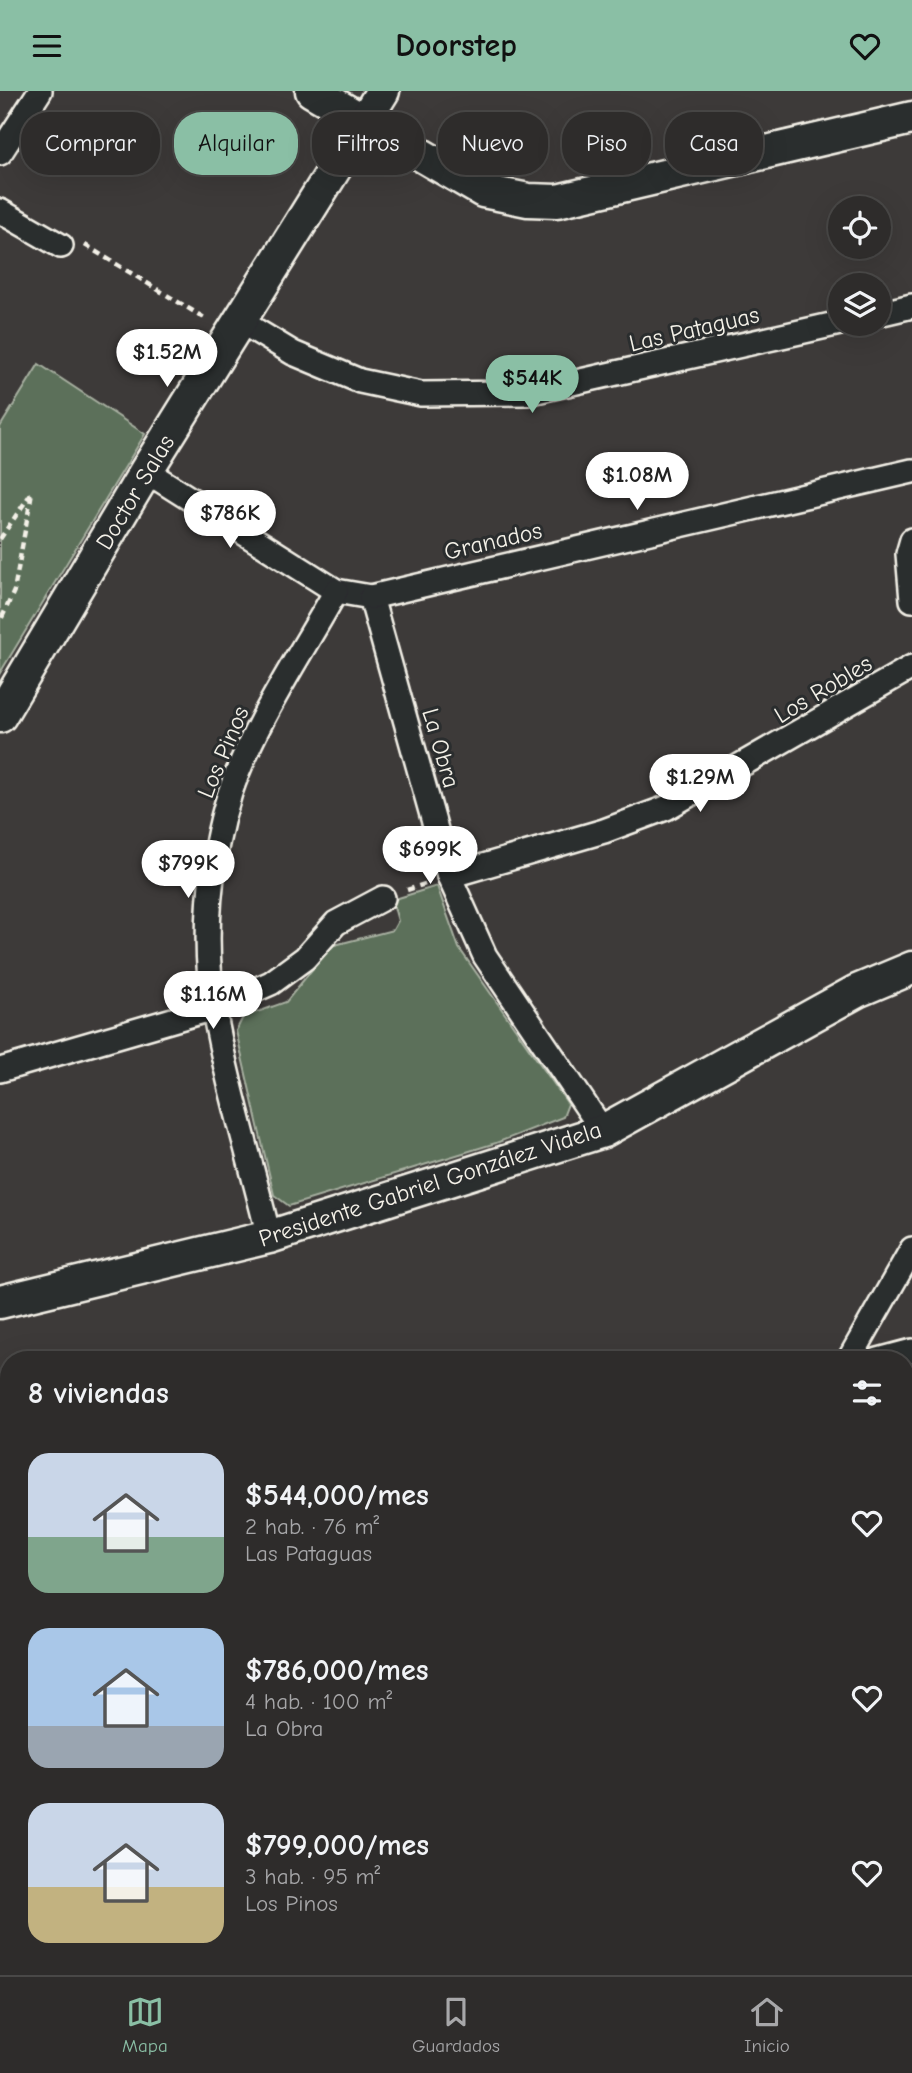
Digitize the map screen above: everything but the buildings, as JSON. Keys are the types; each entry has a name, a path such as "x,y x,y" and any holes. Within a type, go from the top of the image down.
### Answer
{"main road":[{"path":"312,91 347,112"},
{"name":"Doctor Salas","path":"370,112 383,91"},
{"path":"424,157 483,191 528,200 557,201 912,118"},
{"name":"Doctor Salas","path":"0,716 146,471 331,175"},
{"name":"Presidente Gabriel González Videla","path":"0,1302 269,1237 603,1131 857,991 912,968"}],"street":[{"path":"0,153 40,91"},
{"path":"0,211 61,246"},
{"path":"891,311 912,306"},
{"name":"Las Pataguas","path":"236,328 360,380 421,394 527,393 828,326"},
{"path":"146,471 336,591 371,597"},
{"name":"Granados","path":"371,597 912,471"},
{"path":"912,540 908,554 912,600"},
{"name":"Los Pinos","path":"269,1237 214,1008 208,914 216,843 230,792 253,739 336,591"},
{"name":"La Obra","path":"371,597 450,876 485,955 603,1131"},
{"name":"Los Robles","path":"450,876 604,831 666,808 912,667"},
{"path":"0,1070 214,1008 271,983 305,958 336,923 383,898"},
{"path":"854,1351 912,1249"}],"path":[{"path":"61,246 80,242 236,328"},
{"path":"0,539 32,492 14,591 0,622"},
{"path":"383,898 450,876"}],"green space":[{"path":"39,364 145,434 0,673 0,427"},
{"path":"437,886 459,948 568,1104 563,1117 496,1143 289,1206 274,1195 236,1031 243,1017 286,1002 331,946 393,930 398,921 392,900"}]}
